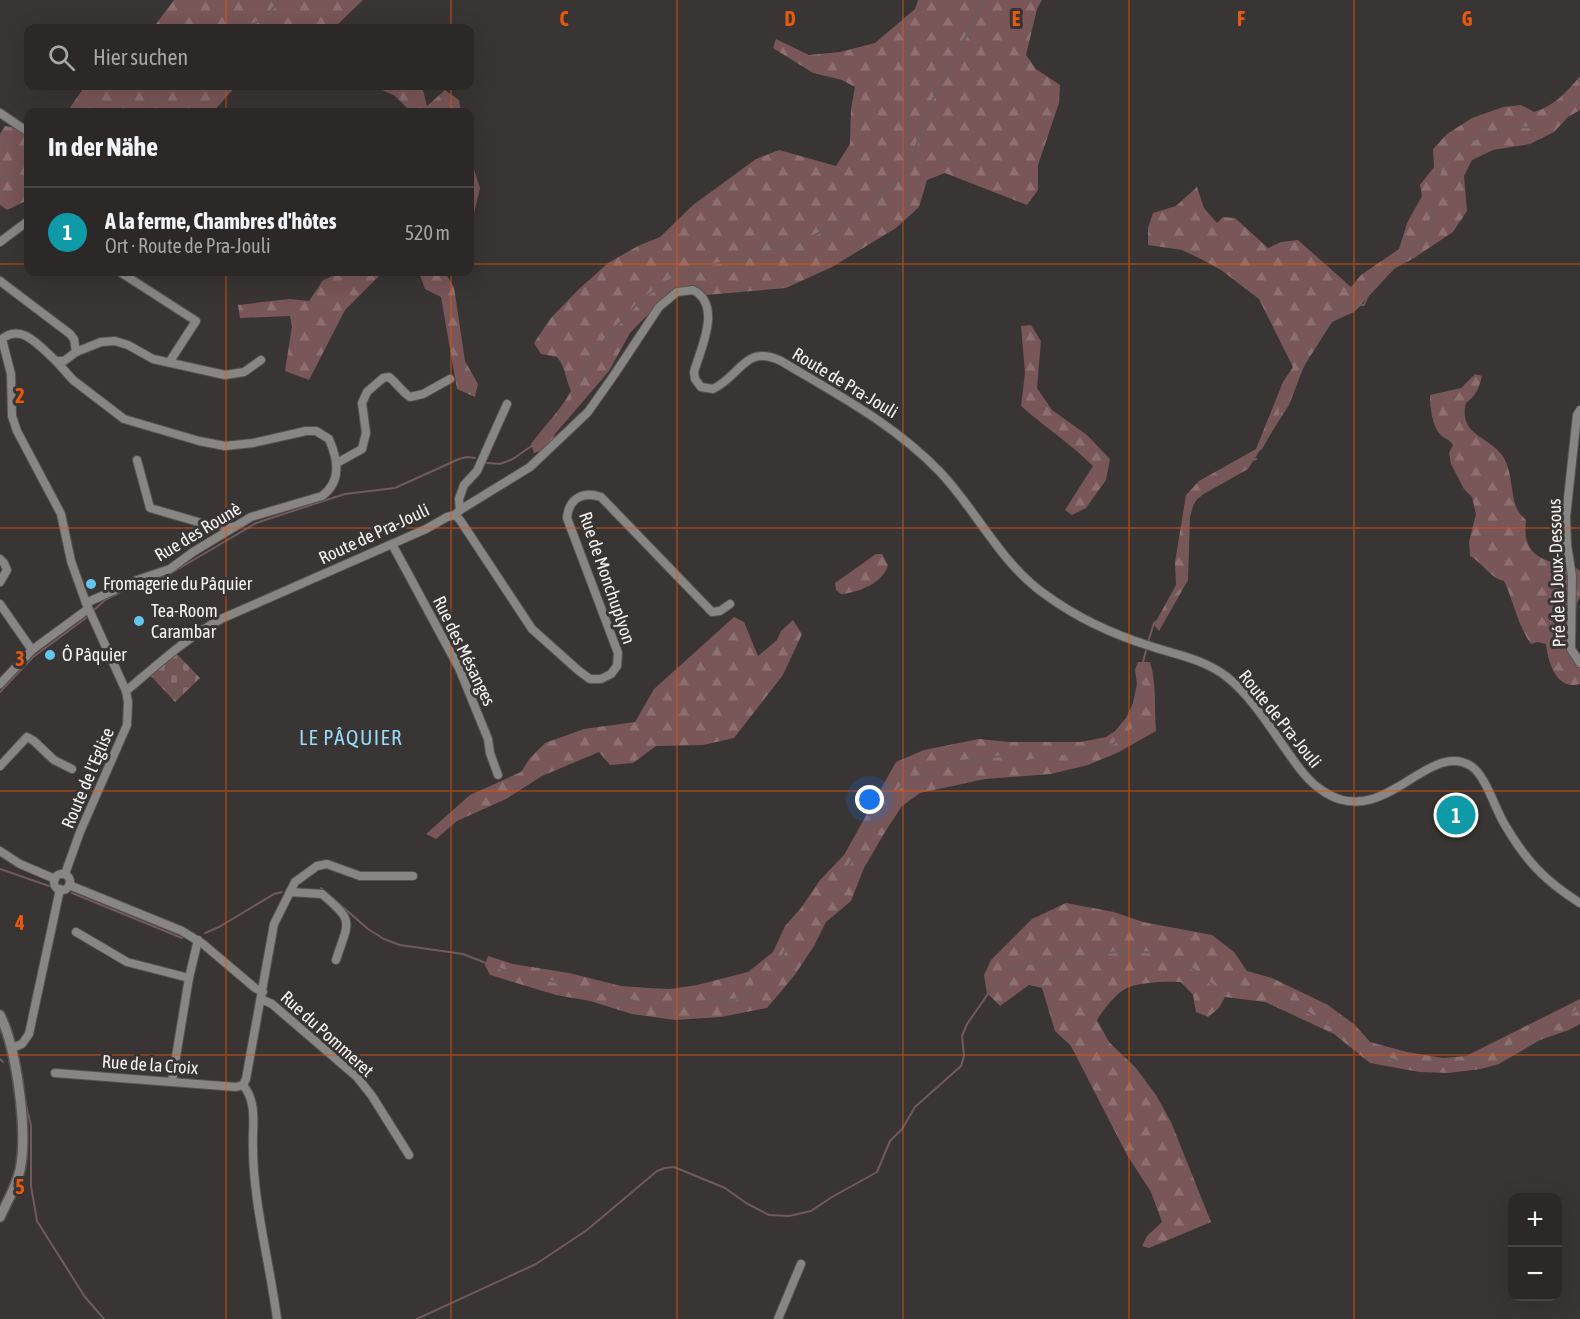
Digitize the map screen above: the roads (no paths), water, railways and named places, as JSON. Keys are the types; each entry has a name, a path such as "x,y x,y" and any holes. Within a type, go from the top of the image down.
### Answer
{"street":[{"path":"0,113 24,129"},
{"path":"0,242 24,224"},
{"path":"126,276 196,321 170,362"},
{"path":"0,281 70,334 74,339 76,352"},
{"name":"Route de Pra-Jouli","path":"126,691 200,631 221,619 426,529 530,467 588,412 658,307 677,292 696,291 706,308 708,322 694,372 695,379 701,387 707,389 718,387 750,358 767,355 866,411 903,436 943,475 1009,562 1045,594 1073,612 1106,628 1148,646 1192,658 1230,679 1252,703 1303,773 1326,793 1348,801 1372,800 1388,794 1434,766 1447,761 1460,761 1470,765 1480,774 1504,824 1530,864 1560,890 1580,903"},
{"path":"126,691 87,606 71,561 60,513 12,416 11,374 2,339 13,332 21,333 56,361 73,380 124,419 199,441 225,446 316,431 329,439 337,463 362,450 366,433 362,403 367,392 383,378 389,377 395,381 410,397 423,394 450,379"},
{"path":"56,361 64,361 76,352 101,342 115,341 128,345 153,359 225,375 244,372 261,360"},
{"path":"457,512 464,485 477,471 507,404"},
{"name":"Pré de la Joux-Dessous","path":"1580,410 1577,415 1573,444 1566,517 1567,545 1572,576 1571,649 1580,663"},
{"path":"137,460 150,508 205,524 234,527"},
{"name":"Rue des Rounè","path":"0,684 32,650 87,606 137,580 170,569 193,552 251,517 322,496 331,488 336,479 337,463"},
{"name":"Rue de Monchuplyon","path":"457,512 532,629 590,678 601,679 611,674 617,666 618,653 567,518 568,509 581,496 591,494 601,497 712,612 720,611 730,604"},
{"name":"Rue des Mésanges","path":"393,544 459,668 488,739 490,753 498,775"},
{"path":"0,559 7,570 0,582"},
{"path":"0,604 32,650"},
{"name":"Route de l'Eglise","path":"64,874 127,725 126,691"},
{"path":"0,766 27,737 54,760 72,769"},
{"path":"0,851 20,864 55,879"},
{"path":"277,1319 254,1172 252,1103 249,1092 243,1085 246,1079 274,924 295,882 317,866 327,864 360,876 413,876"},
{"path":"64,874 69,879 69,885 66,889 60,890 55,885 55,879 64,874"},
{"name":"Rue du Pommeret","path":"69,885 171,925 198,940 357,1077 372,1096 409,1155"},
{"path":"12,1048 22,1044 29,1034 60,890"},
{"path":"290,892 321,894 346,917 347,926 336,960"},
{"path":"76,932 127,962 189,978"},
{"path":"172,1081 189,978 198,940"},
{"path":"0,1015 12,1048 23,1137 17,1179 0,1217"},
{"name":"Rue de la Croix","path":"55,1073 236,1087 243,1085"},
{"path":"778,1319 801,1264"}],"waterway":[{"path":"253,24 264,19 280,0"},
{"path":"487,463 500,464 513,459 540,440 568,408 582,376 605,339 638,303 663,283 704,266 756,256 803,241 854,215 908,170 930,105 985,0"},
{"path":"145,108 150,90"},
{"path":"1301,370 1307,359 1307,352 1345,304 1364,305 1373,282 1385,267 1422,241 1432,216 1434,191 1445,158 1464,143 1507,128 1535,127 1569,104 1580,101"},
{"path":"0,178 21,175 24,177"},
{"path":"1261,449 1280,415 1280,407 1286,399 1288,388"},
{"path":"94,610 105,600 124,590 168,575 256,523 345,494 395,488 459,459 475,458"},
{"path":"1148,642 1154,623 1167,614 1173,595 1181,586 1186,567 1183,553 1184,533 1189,510 1196,499 1215,483 1225,470 1256,459"},
{"path":"0,692 33,657 86,618"},
{"path":"321,888 368,929 400,945 463,954 501,969 668,1009 714,999 733,1000 750,994 755,982 775,976 788,942 802,920 835,890 890,797 908,780 961,761 1011,755 1022,762 1113,744 1133,729 1139,696 1143,688 1139,676 1146,651"},
{"path":"0,869 49,886"},
{"path":"205,933 274,894 282,892"},
{"path":"72,893 182,938"},
{"path":"417,1319 536,1264 587,1230 657,1171 665,1168 674,1167 725,1188 746,1203 769,1215 789,1216 811,1211 877,1172 890,1141 902,1129 915,1107 961,1066 964,1056 962,1036 967,1024 1004,971 1021,965 1124,951 1159,953 1193,969 1216,988 1239,986 1263,990 1292,1003 1375,1054 1397,1061 1441,1066 1472,1062 1487,1053 1511,1046 1530,1029 1558,1023 1580,1008"},
{"path":"0,1059 3,1062"},
{"path":"24,1096 31,1126 31,1186 37,1221 85,1297 104,1319"}],"place":[{"name":"Fromagerie du Pâquier","path":"91,584"},
{"name":"Tea-Room Carambar","path":"139,621"},
{"name":"Ô Pâquier","path":"50,655"},
{"name":"A la ferme, Chambres d'hôtes","path":"1456,815"}],"district":[{"name":"LE PÂQUIER","path":"351,738"}]}
